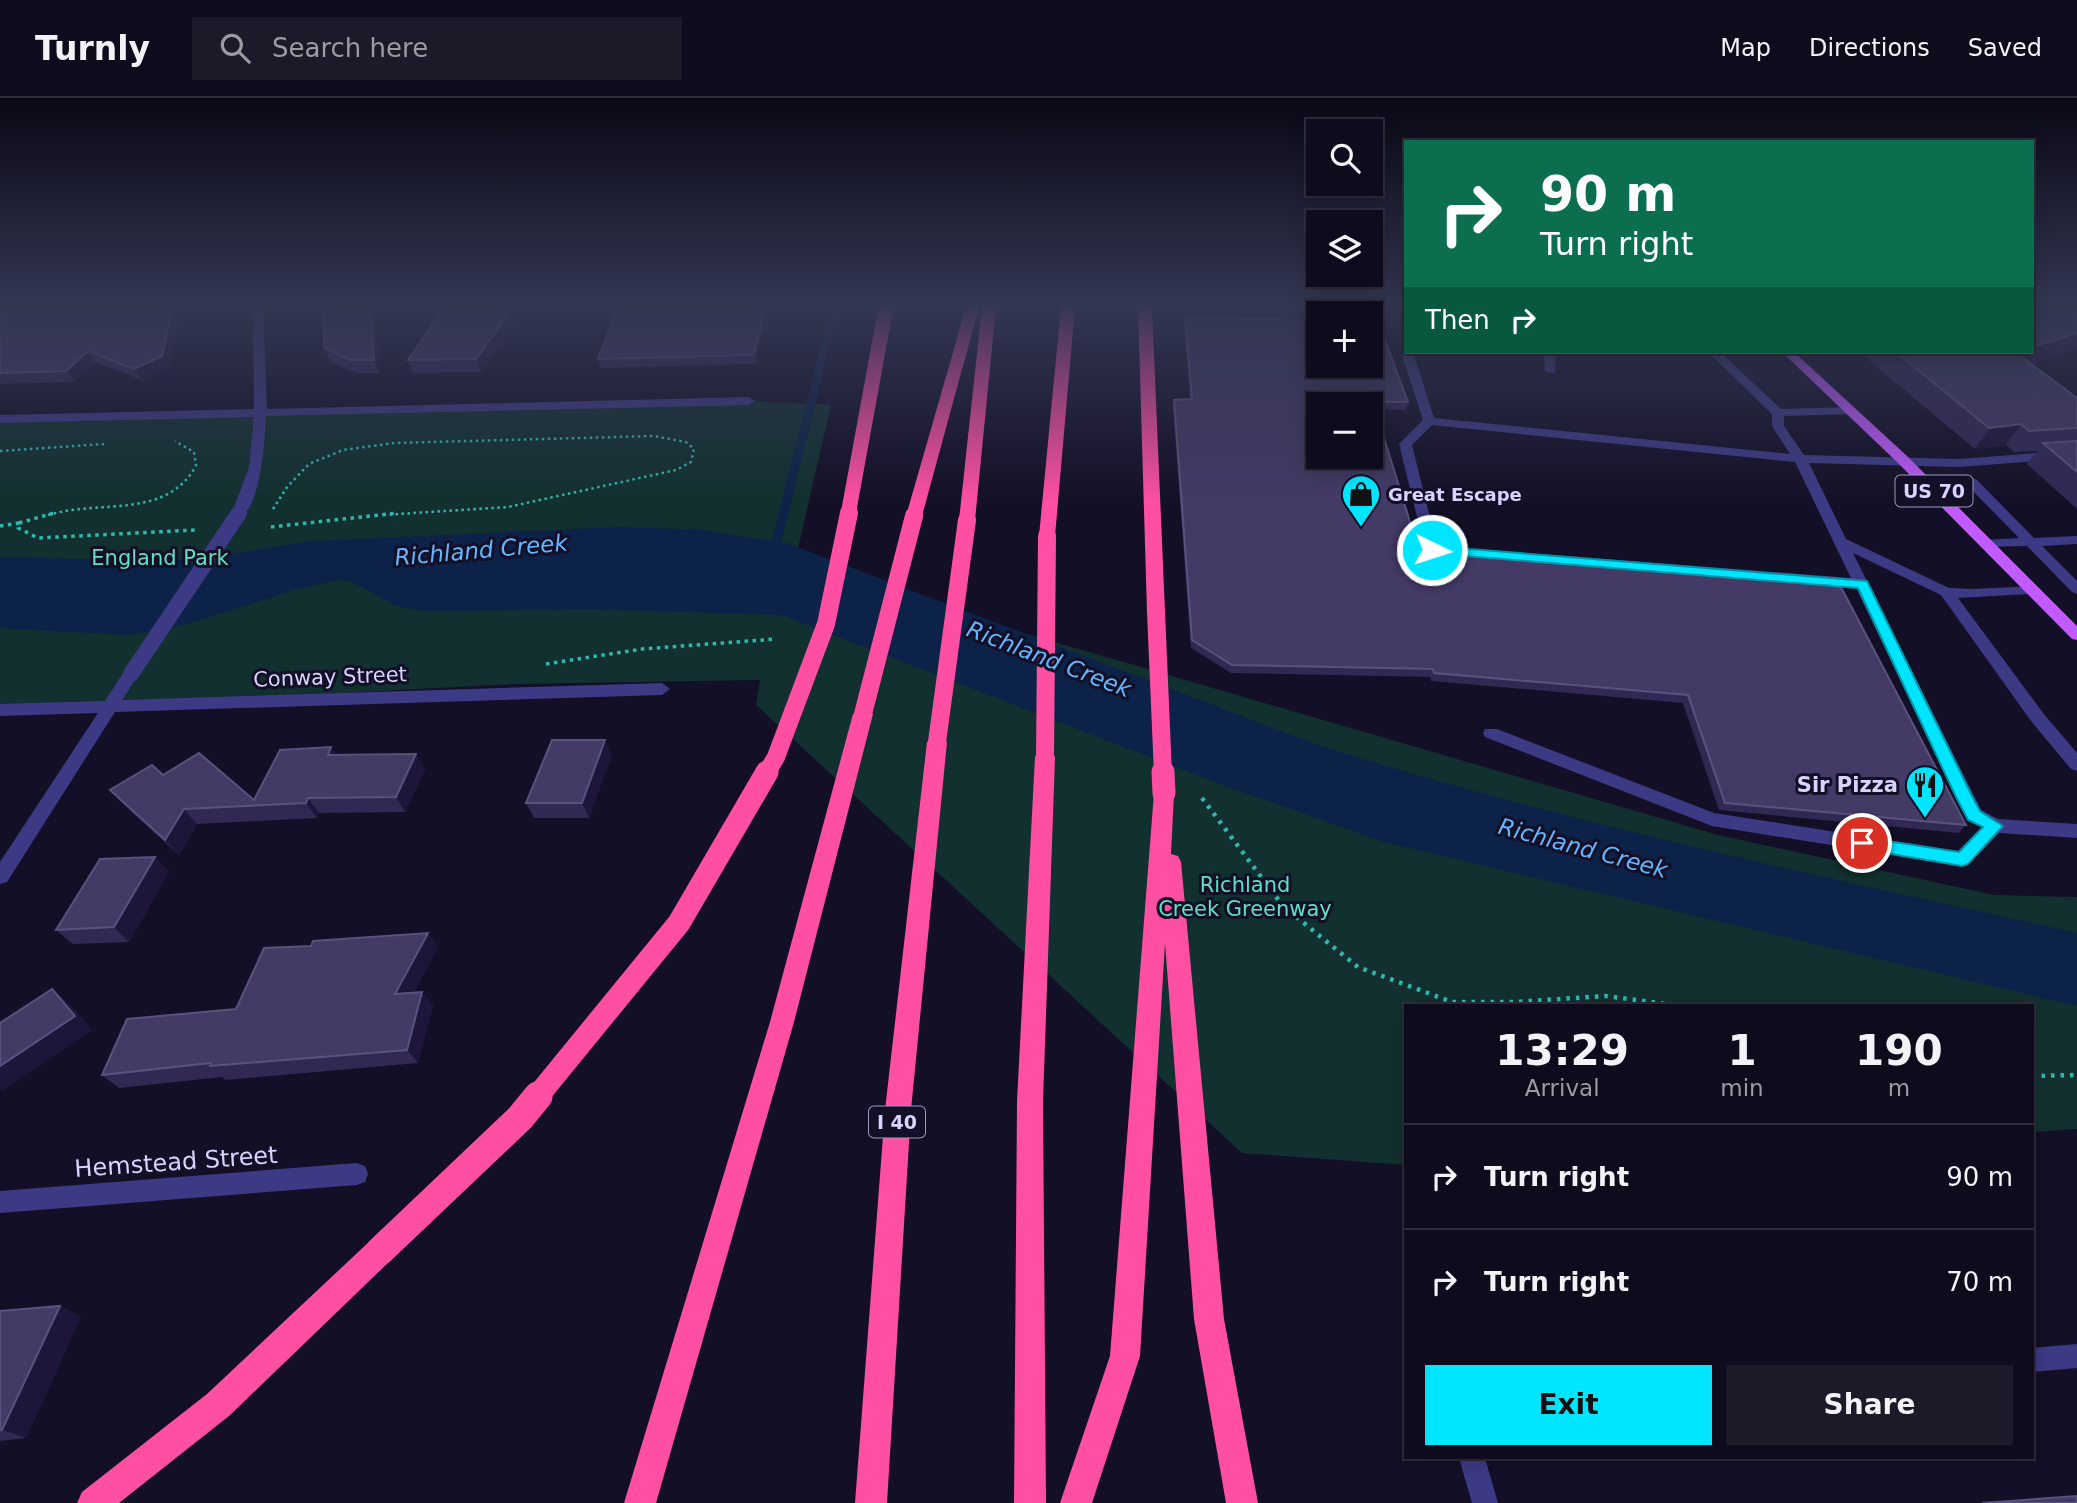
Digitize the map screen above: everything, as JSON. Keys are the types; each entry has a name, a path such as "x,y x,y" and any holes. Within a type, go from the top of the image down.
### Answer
{"highway":[{"path":"93,1503 218,1405 520,1118 679,923 776,757 826,624 874,373"},
{"path":"640,1503 782,1022 914,516 954,373"},
{"name":"I 40","path":"871,1503 898,1110 937,742 967,520 982,373"},
{"path":"1030,1503 1030,1101 1045,757 1047,536 1062,373"},
{"path":"1148,373 1164,793 1209,1319 1242,1503"},
{"path":"1076,1503 1125,1356 1164,793"}],"main road":[{"name":"US 70","path":"1810,373 1902,459 2077,635"}],"street":[{"path":"0,877 109,705 239,513 255,475 259,373"},
{"path":"1414,373 1429,421"},
{"path":"1735,373 1777,413 1778,426 1800,459 1842,542 1974,816 1994,826 2077,831"},
{"path":"0,419 259,410 749,401"},
{"path":"1777,413 1849,410"},
{"path":"1863,584 1432,550 1405,444 1429,421 1800,459 1860,462 1902,459 1959,463 2077,454"},
{"path":"1959,463 1974,478 1971,482"},
{"path":"1927,484 1971,482 2077,589"},
{"path":"1986,544 2070,540 2077,554"},
{"path":"1842,542 1946,592 1973,594 2030,589"},
{"path":"1946,592 2037,717 2077,765"},
{"name":"Conway Street","path":"0,710 662,689"},
{"path":"1491,733 1712,819 1962,859 1994,826"},
{"name":"Hemstead Street","path":"0,1202 357,1174"},
{"path":"2034,1360 2077,1356"},
{"path":"1472,1459 1485,1503"}],"path":[{"path":"268,517 301,471 318,458 343,450 394,443 654,436 686,442 694,449 691,462 676,470 508,507 411,512 271,527"},
{"path":"0,526 85,506 140,505 166,498 185,484 196,466 194,452 169,441"},
{"path":"0,451 110,443"},
{"path":"19,523 18,528 23,533 38,538 199,530"},
{"path":"642,649 776,639"},
{"path":"1202,798 1283,906 1358,967 1452,1002 1515,1002 1605,996 1668,1004"},
{"path":"2034,1076 2077,1075"}],"green space":[{"path":"749,401 831,405 794,566 1718,835 1994,895 2077,897 2077,1129 2034,1132 2034,1004 1404,1004 1404,1165 1242,1153 756,705 760,680 515,684 0,711 0,419"}],"water":[{"name":"Richland Creek","path":"621,527 703,530 787,543 1318,745 1506,800 1600,824 2077,933 2077,1006 1384,842 1217,783 781,615 592,609 424,611 396,606 350,581 338,580 298,589 180,626 127,635 0,628 0,557 155,561 211,557 312,541"}],"building":[{"path":"1190,373 1306,373 1306,378 1383,378 1383,373 1397,373 1408,402 1383,402 1383,392 1306,392 1306,469 1383,469 1383,434 1419,551 1829,581 1842,589 1966,825 1725,803 1688,695 1434,673 1433,669 1232,665 1192,640 1174,400 1192,399"},
{"path":"1921,373 2043,373 2077,398 2077,428 2029,431 2021,424 1989,428"},
{"path":"2077,441 2077,472 2043,443"},
{"path":"552,740 605,740 582,803 526,803"},
{"path":"331,747 328,755 416,754 396,797 308,798 306,803 184,809 165,840 110,790 152,765 163,775 199,753 254,800 280,750"},
{"path":"155,857 114,927 56,930 100,859"},
{"path":"428,933 395,994 422,992 407,1050 210,1066 211,1063 102,1075 127,1019 236,1009 264,948 311,946 313,941"},
{"path":"52,989 75,1016 0,1066 0,1023"},
{"path":"60,1306 2,1430 0,1430 0,1311"},
{"path":"2077,1496 2077,1503 1982,1503"}],"waterway":[{"path":"773,555 819,373"}],"place":[{"name":"Great Escape","path":"1361,528"},
{"name":"Sir Pizza","path":"1925,819"}],"route":[{"path":"1432,550 1863,584 1974,816 1994,826 1962,859 1862,843"}],"park label":[{"name":"England Park","path":"160,558"},
{"name":"Richland Creek Greenway","path":"1245,897"}]}
